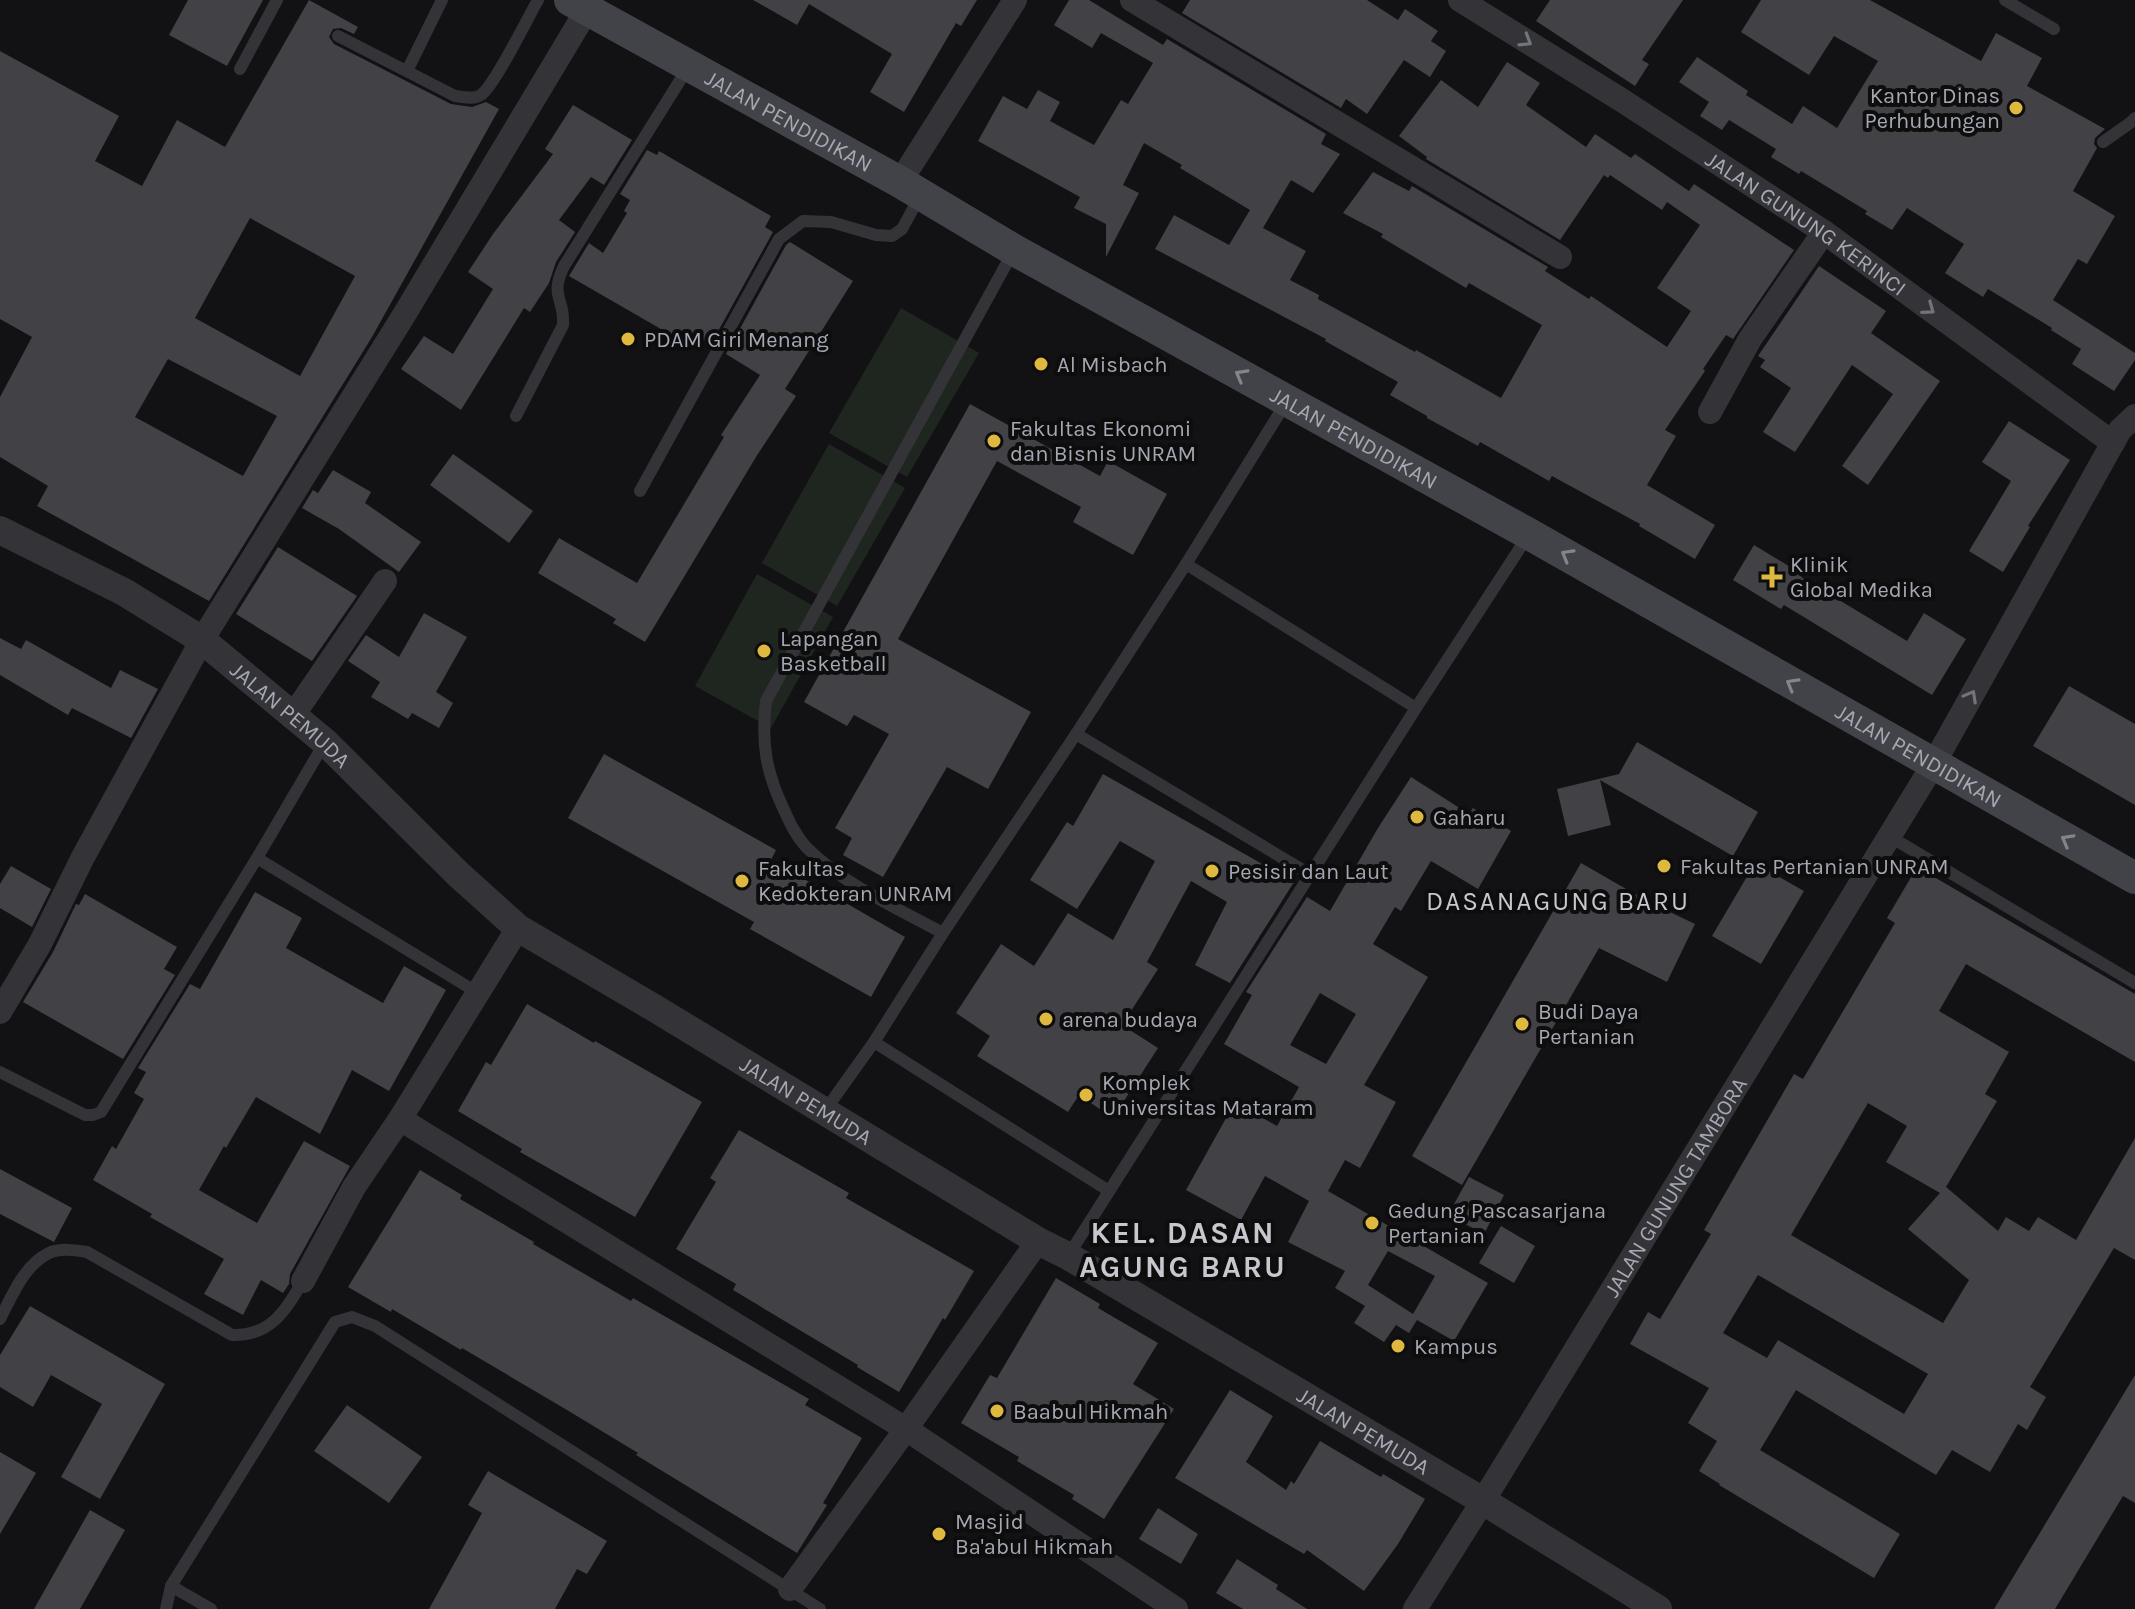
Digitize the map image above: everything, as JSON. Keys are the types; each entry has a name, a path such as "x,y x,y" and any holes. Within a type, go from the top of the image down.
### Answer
{"main road":[{"name":"JALAN PENDIDIKAN","path":"579,5 910,188 1014,250 1529,534 2135,878"}],"street":[{"path":"910,188 1015,0"},
{"path":"1132,0 1560,257"},
{"name":"JALAN GUNUNG KERINCI","path":"1460,0 1623,101 1824,232 2113,443"},
{"path":"0,1012 40,944 83,857 202,640 404,315 579,5"},
{"path":"1710,412 1750,339 1824,232"},
{"path":"2113,443 2120,430 2135,416"},
{"name":"JALAN GUNUNG TAMBORA","path":"1415,1609 1933,765 2113,443"},
{"name":"JALAN PEMUDA","path":"0,530 124,592 202,640 325,742 458,874 518,928 1038,1241 1483,1501 1658,1609"},
{"path":"292,717 385,581"},
{"path":"303,1281 354,1187 400,1119 518,928"},
{"path":"400,1119 906,1429 1176,1609"},
{"path":"790,1589 1038,1241"}],"lane":[{"path":"240,69 277,0"},
{"path":"407,71 442,0"},
{"path":"338,36 455,96 471,98 481,94 492,81 538,0"},
{"path":"2005,0 2054,29"},
{"path":"516,416 563,325 564,314 557,294 558,279 564,266 689,66"},
{"path":"2103,142 2135,118"},
{"path":"640,491 779,239 803,221 831,222 876,235 892,236 902,229 910,188"},
{"path":"943,933 855,884 804,845 773,787 764,744 763,721 766,701 1014,250"},
{"path":"824,1112 874,1042 1076,734 1287,401"},
{"path":"1068,1256 1529,534"},
{"path":"1186,564 1416,708"},
{"path":"1076,734 1311,875"},
{"path":"0,1072 85,1115 101,1112 325,742"},
{"path":"1889,836 2135,983"},
{"path":"257,858 478,993"},
{"path":"874,1042 1109,1191"},
{"path":"0,1319 26,1272 48,1253 64,1249 87,1252 232,1335 252,1334 267,1328 287,1308 303,1281"},
{"path":"166,1609 171,1586 335,1322 352,1317 375,1326 820,1609"},
{"path":"171,1586 211,1609"}],"shaded area":[{"path":"901,308 979,353 907,477 829,433"},
{"path":"829,444 905,488 837,606 762,563"},
{"name":"Lapangan Basketball","path":"757,574 833,617 771,728 695,686"}],"building":[{"path":"188,0 263,0 227,66 169,35"},
{"path":"309,0 358,27 354,34 341,28 333,29 329,37 334,44 451,104 472,107 486,102 499,109 372,337 209,601 37,506 48,486 0,457 0,397 32,337 0,319 0,51 119,116 95,161 142,186 177,120 225,147","holes":["250,218 355,276 300,376 195,318","168,359 277,416 243,476 135,417"]},
{"path":"753,0 977,0 961,26 956,23 904,112 870,92 892,54 809,4 797,25"},
{"path":"1069,0 1089,0 1163,45 1167,39 1326,134 1321,144 1340,154 1313,193 1291,180 1263,228 1306,251 1290,280 1319,295 1318,299 1501,398 1542,325 1469,283 1466,288 1381,237 1383,234 1343,213 1373,172 1409,191 1412,186 1548,267 1545,271 1589,299 1591,296 1667,347 1691,311 1657,288 1700,225 1667,202 1662,210 1610,175 1608,178 1604,175 1560,240 1426,159 1399,136 1441,80 1478,107 1507,62 1540,83 1526,105 1586,147 1595,134 1631,158 1635,154 1689,191 1694,184 1794,250 1733,339 1726,335 1703,369 1705,371 1665,430 1676,436 1647,485 1715,525 1695,559 1640,524 1552,476 1549,481 1480,442 1478,446 1427,418 1390,395 1398,382 1326,339 1155,249 1174,215 1229,245 1250,210 1144,143 1123,185 1139,193 1106,257 1106,224 1074,208 1080,197 978,141 1003,96 1027,109 1038,90 1060,102 1050,121 1094,145 1121,100 1128,104 1153,63 1101,33 1092,48 1054,25"},
{"path":"1190,0 1367,0 1398,20 1405,9 1438,31 1431,41 1446,51 1430,77 1404,60 1367,114 1346,99 1341,108 1182,13"},
{"path":"1550,0 1683,0 1642,60 1649,64 1635,86 1536,21"},
{"path":"1761,0 1870,0 1981,61 1996,33 2042,58 2027,86 2105,129 2095,138 2097,148 2073,191 2115,216 2087,264 2078,259 2053,300 2135,353 2135,360 2114,391 2072,364 2081,349 2052,328 1988,289 1983,297 1945,273 1964,244 1907,208 1892,230 1801,171 1799,174 1771,157 1776,149 1729,120 1722,130 1700,116 1709,102 1679,82 1697,57 1748,91 1746,95 1792,124 1803,106 1837,128 1878,61 1834,36 1809,75 1741,32"},
{"path":"573,105 632,140 604,185 591,177 559,220 575,232 556,262 549,283 530,312 524,308 461,410 401,369 424,336 453,354 493,289 468,272 553,154 545,149"},
{"path":"647,150 657,155 659,151 771,216 765,227 773,232 711,344 698,337 692,347 569,276 589,243 603,253 627,213 624,211 630,200 620,194"},
{"path":"790,242 853,281 785,389 796,396 645,642 613,623 616,619 538,573 559,538 637,583 724,437 721,435 760,375 726,354"},
{"path":"1819,266 1886,311 1871,333 1940,381 1868,485 1842,466 1893,394 1852,365 1795,452 1763,432 1791,388 1760,367 1765,360 1758,356"},
{"path":"970,404 1100,476 1108,461 1167,494 1133,555 1073,522 1081,507 997,461 898,639 1031,712 988,789 947,767 883,877 843,855 852,838 835,828 889,734 854,715 847,726 804,702"},
{"path":"2009,421 2070,460 2003,572 1969,551 2011,481 1982,462"},
{"path":"453,454 533,511 509,543 430,485"},
{"path":"333,470 371,492 365,503 421,542 399,572 339,529 302,508 313,490 318,493"},
{"path":"1754,545 1907,641 1924,613 1966,639 1932,695 1784,605 1781,609 1733,580"},
{"path":"278,547 357,596 312,661 236,614"},
{"path":"424,613 467,637 436,692 453,703 439,728 412,713 408,719 371,697 380,682 348,661 366,635 399,657"},
{"path":"0,638 21,649 26,640 111,688 120,670 158,689 131,738 72,708 68,715 0,675"},
{"path":"2069,686 2135,724 2135,805 2033,746"},
{"path":"1637,742 1758,812 1733,856 1600,780 1611,825 1568,836 1557,789 1619,774"},
{"path":"604,754 776,850 771,860 905,937 871,997 750,929 754,922 568,818"},
{"path":"1103,774 1294,882 1230,983 1195,965 1227,902 1191,881 1147,962 1158,969 1122,1025 1158,1048 1113,1118 1079,1095 1068,1112 977,1056 990,1036 956,1013 1001,944 1034,966 1068,913 1113,940 1155,861 1120,841 1077,909 1030,880 1067,822 1073,826"},
{"path":"1411,777 1469,814 1473,808 1511,831 1478,889 1431,861 1401,911 1395,907 1373,944 1428,977 1364,1085 1396,1102 1360,1168 1345,1160 1328,1191 1488,1283 1454,1341 1417,1320 1409,1333 1396,1325 1384,1342 1354,1323 1365,1306 1335,1288 1345,1271 1288,1242 1309,1201 1265,1176 1241,1220 1186,1190 1235,1102 1277,1126 1299,1087 1224,1044 1252,995 1246,992 1307,897 1330,911","holes":["1320,993 1356,1014 1326,1064 1290,1045","1388,1251 1435,1276 1413,1314 1368,1285"]},
{"name":"Budi Daya Pertanian","path":"1581,863 1695,924 1667,982 1599,948 1462,1185 1412,1156"},
{"path":"1755,863 1804,891 1761,964 1712,936"},
{"path":"11,866 51,889 32,927 0,908 0,884"},
{"path":"1917,867 2135,994 2135,1062 1966,964 1939,1011 2009,1052 1985,1094 1997,1101 1946,1187 1998,1231 2006,1217 2029,1231 2038,1217 2076,1240 2135,1138 2135,1260 2114,1248 2030,1387 2046,1397 2027,1430 2018,1424 1990,1472 1952,1450 1936,1475 1796,1390 1760,1450 1900,1534 1874,1578 1699,1471 1717,1441 1688,1423 1709,1388 1630,1344 1648,1312 1660,1319 1711,1234 1704,1230 1794,1074 1803,1079 1895,923 1887,918","holes":["1868,1103 1907,1126 1886,1162 1940,1193 1908,1229 1969,1280 1943,1323 1791,1235","1758,1275 1928,1374 1904,1414 1778,1340 1767,1358 1723,1333"]},
{"path":"255,892 302,918 286,948 383,1003 404,966 446,990 389,1091 352,1070 320,1134 256,1097 226,1148 224,1146 199,1190 257,1223 304,1141 350,1166 290,1274 289,1284 283,1293 261,1280 243,1315 204,1294 224,1259 93,1180 112,1146 116,1149 144,1099 134,1093 146,1072 138,1068 190,984 200,989"},
{"path":"85,894 177,947 164,969 175,975 123,1059 23,1002 53,952 76,904 79,905"},
{"path":"527,1004 702,1102 635,1217 520,1152 522,1149 458,1111 486,1062 491,1065"},
{"path":"739,1130 849,1193 846,1198 974,1271 899,1392 733,1290 736,1284 676,1249 716,1182 710,1178"},
{"path":"0,1169 72,1208 54,1242 0,1214"},
{"path":"420,1170 533,1244 809,1399 805,1405 862,1438 823,1503 827,1505 797,1553 567,1410 462,1348 348,1287"},
{"path":"1469,1177 1504,1195 1484,1234 1448,1215"},
{"path":"1501,1226 1535,1246 1514,1283 1479,1263"},
{"path":"1056,1278 1100,1304 1098,1308 1158,1343 1133,1384 1174,1409 1104,1519 1072,1499 1074,1495 1017,1461 1019,1457 961,1423 990,1375 997,1378"},
{"path":"30,1306 165,1384 100,1499 61,1477 102,1404 51,1375 33,1407 0,1387 0,1355"},
{"path":"2135,1375 2135,1503 2123,1496 2055,1609 1994,1609"},
{"path":"1230,1390 1273,1416 1246,1462 1286,1490 1291,1481 1294,1484 1320,1441 1425,1499 1364,1591 1307,1550 1304,1554 1175,1478"},
{"path":"347,1405 422,1457 389,1503 314,1451"},
{"path":"0,1452 36,1473 0,1534"},
{"path":"488,1471 607,1541 587,1574 577,1569 555,1609 429,1609 482,1513 468,1505"},
{"path":"1158,1508 1198,1534 1181,1564 1139,1539"},
{"path":"90,1510 125,1530 80,1609 34,1609"},
{"path":"1237,1559 1278,1585 1276,1589 1307,1609 1243,1609 1216,1593"}],"place":[{"name":"Kantor Dinas Perhubungan","path":"2016,108"},
{"name":"PDAM Giri Menang","path":"628,339"},
{"name":"Al Misbach","path":"1041,364"},
{"name":"Fakultas Ekonomi dan Bisnis UNRAM","path":"994,441"},
{"name":"Klinik Global Medika","path":"1772,577"},
{"name":"Lapangan Basketball","path":"764,651"},
{"name":"Gaharu","path":"1417,817"},
{"name":"Fakultas Pertanian UNRAM","path":"1664,866"},
{"name":"Pesisir dan Laut","path":"1212,871"},
{"name":"Fakultas Kedokteran UNRAM","path":"742,881"},
{"name":"arena budaya","path":"1046,1019"},
{"name":"Budi Daya Pertanian","path":"1522,1024"},
{"name":"Komplek Universitas Mataram","path":"1086,1095"},
{"name":"Gedung Pascasarjana Pertanian","path":"1372,1223"},
{"name":"Kampus","path":"1398,1346"},
{"name":"Baabul Hikmah","path":"997,1411"},
{"name":"Masjid Ba'abul Hikmah","path":"939,1534"}],"district":[{"name":"DASANAGUNG BARU","path":"1558,901"},
{"name":"KEL. DASAN AGUNG BARU","path":"1183,1250"}]}
